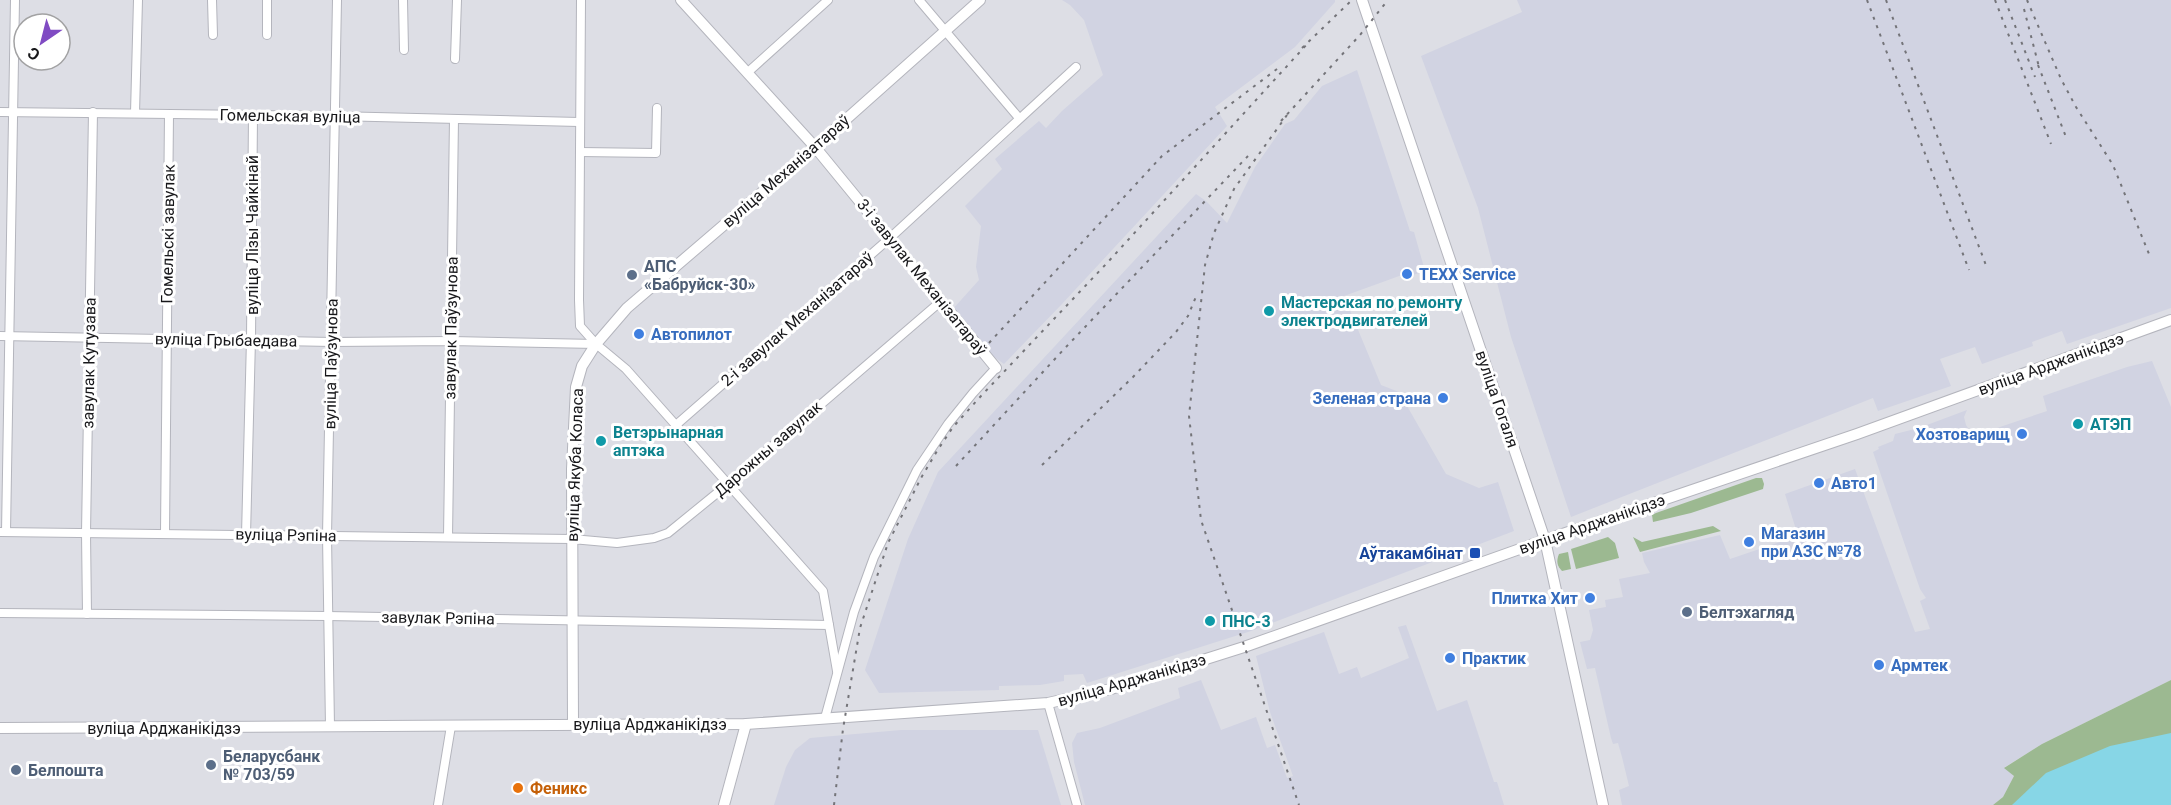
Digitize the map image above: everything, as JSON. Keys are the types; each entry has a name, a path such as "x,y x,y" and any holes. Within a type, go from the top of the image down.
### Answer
{"main road":[{"name":"3-і завулак Механізатараў","path":"681,0 815,147 996,368"},
{"name":"вуліца Механізатараў","path":"596,344 627,308 815,147 981,0"},
{"name":"вуліца Гогаля","path":"1362,0 1545,540 1603,805"},
{"name":"вуліца Арджанікідзэ","path":"0,728 746,724 1048,703 1111,689 1244,647 1545,540 1857,434 2171,320"},
{"name":"вуліца Якуба Коласа","path":"573,724 572,469 576,387 582,366 596,344"},
{"path":"724,805 746,724"}],"street":[{"path":"3,532 4,337 14,112 15,0"},
{"path":"135,113 138,0"},
{"path":"212,0 213,35"},
{"path":"267,0 267,35"},
{"name":"вуліца Паўзунова","path":"330,727 327,536 337,0"},
{"path":"403,0 404,50"},
{"path":"455,59 457,0"},
{"path":"581,0 580,326 596,344 626,369 823,591 837,671"},
{"path":"747,73 828,0"},
{"path":"920,0 1019,118"},
{"name":"2-і завулак Механізатараў","path":"676,425 891,237 1076,67"},
{"path":"580,152 656,153 657,108"},
{"name":"Гомельская вуліца","path":"0,112 579,122"},
{"name":"завулак Кутузава","path":"87,614 86,533 93,112"},
{"name":"Гомельскі завулак","path":"165,533 169,114"},
{"name":"вуліца Лізы Чайкінай","path":"246,535 253,115"},
{"name":"завулак Паўзунова","path":"448,537 454,119"},
{"name":"Дарожны завулак","path":"572,538 617,543 654,538 668,533 940,302"},
{"name":"вуліца Грыбаедава","path":"4,337 332,342 452,340 596,344"},
{"name":"3-і завулак Механізатараў","path":"825,718 867,575 917,471 948,424 996,368"},
{"name":"вуліца Рэпіна","path":"3,532 572,538"},
{"name":"завулак Рэпіна","path":"0,613 829,625"},
{"path":"1048,703 1077,805"},
{"path":"438,805 451,726"}],"shaded area":[{"path":"1062,0 1335,0 1335,2 1295,47 1215,107 1227,126 1004,364 990,354 952,310 979,280 976,267 981,226 965,206 1002,169 995,159 1039,121 1046,128 1103,75 1084,20"},
{"path":"1517,0 2171,0 2171,308 2067,344 2062,331 2032,342 2033,346 1982,364 1975,347 1940,359 1951,386 1878,411 1873,398 1571,517 1511,337 1478,208 1421,56 1522,12"},
{"path":"1357,70 1410,231 1414,232 1425,271 1404,278 1402,275 1344,296 1381,385 1399,392 1446,474 1479,488 1498,482 1514,531 1251,631 1087,683 1083,674 1064,675 1064,681 1040,685 999,686 999,690 879,693 865,670 908,539 938,472 1196,194 1227,223 1255,167 1285,124 1294,120 1322,86"},
{"path":"2152,361 2171,407 2171,680 2042,744 2005,767 2014,776 2003,797 1993,805 1622,805 1619,790 1629,786 1622,757 1618,743 1613,744 1611,738 1595,668 1587,669 1580,642 1590,640 1593,630 1589,610 1606,607 1605,600 1623,597 1619,579 1650,573 1642,553 1720,535 1730,559 1798,536 1785,494 1855,469 1915,632 1930,629 1920,601 1926,598 1920,589 1873,452 1879,449 1878,447 1893,441 1895,434 1919,428 1967,410 1964,417 1973,435 1997,428 2047,411 2043,396 2127,367"},
{"path":"1406,625 1437,711 1467,700 1504,805 1085,805 1074,762 1072,743 1077,733 1100,728 1180,698 1178,688 1201,680 1221,730 1256,717 1267,748 1275,745 1287,778 1293,776 1270,712 1256,656 1324,632 1339,674 1357,667 1361,678 1409,658 1398,627"},
{"path":"901,730 1038,730 1061,805 774,805 786,767 795,750 810,738"}],"green space":[{"path":"1756,478 1762,478 1763,489 1691,513 1653,522 1652,515 1656,513"},
{"path":"1713,526 1721,531 1640,552 1633,537 1642,542"},
{"path":"1608,537 1615,543 1619,558 1576,569 1571,549"},
{"path":"1568,552 1571,569 1562,571 1558,557 1559,554"},
{"path":"2171,680 2171,805 1993,805 2003,797 2014,776 2004,768 2042,744"}],"water":[{"path":"2171,733 2171,805 2012,805 2046,773 2110,746"}],"railway":[{"path":"1302,48 1352,0"},
{"path":"1281,121 1360,35 1388,0"},
{"path":"1867,0 1969,270"},
{"path":"1886,0 1987,268"},
{"path":"1995,0 2051,144"},
{"path":"2005,0 2035,77"},
{"path":"2027,0 2061,79 2113,165 2151,259"},
{"path":"2024,9 2039,67"},
{"path":"834,805 843,729 860,628 888,543 937,451 953,427 981,396 1107,263 1309,42"},
{"path":"2038,65 2066,137"},
{"path":"989,343 1162,156 1277,69"},
{"path":"1287,115 1234,189 1214,233 1205,265 1189,416 1201,520 1299,805"},
{"path":"956,466 1248,156"},
{"path":"1042,465 1176,332 1188,316 1197,294"}],"place":[{"name":"TEXX Service","path":"1407,274"},
{"name":"АПС «Бабруйск-30»","path":"632,275"},
{"name":"Мастерская по ремонту электродвигателей","path":"1269,311"},
{"name":"Автопилот","path":"639,334"},
{"name":"Зеленая страна","path":"1443,398"},
{"name":"АТЭП","path":"2078,424"},
{"name":"Хозтоварищ","path":"2022,434"},
{"name":"Ветэрынарная аптэка","path":"601,441"},
{"name":"Авто1","path":"1819,483"},
{"name":"Магазин при АЗС №78","path":"1749,542"},
{"name":"Аўтакамбінат","path":"1475,553"},
{"name":"Плитка Хит","path":"1590,598"},
{"name":"Белтэхагляд","path":"1687,612"},
{"name":"ПНС-3","path":"1210,621"},
{"name":"Практик","path":"1450,658"},
{"name":"Армтек","path":"1879,665"},
{"name":"Беларусбанк № 703/59","path":"211,765"},
{"name":"Белпошта","path":"16,770"},
{"name":"Феникс","path":"518,788"}]}
